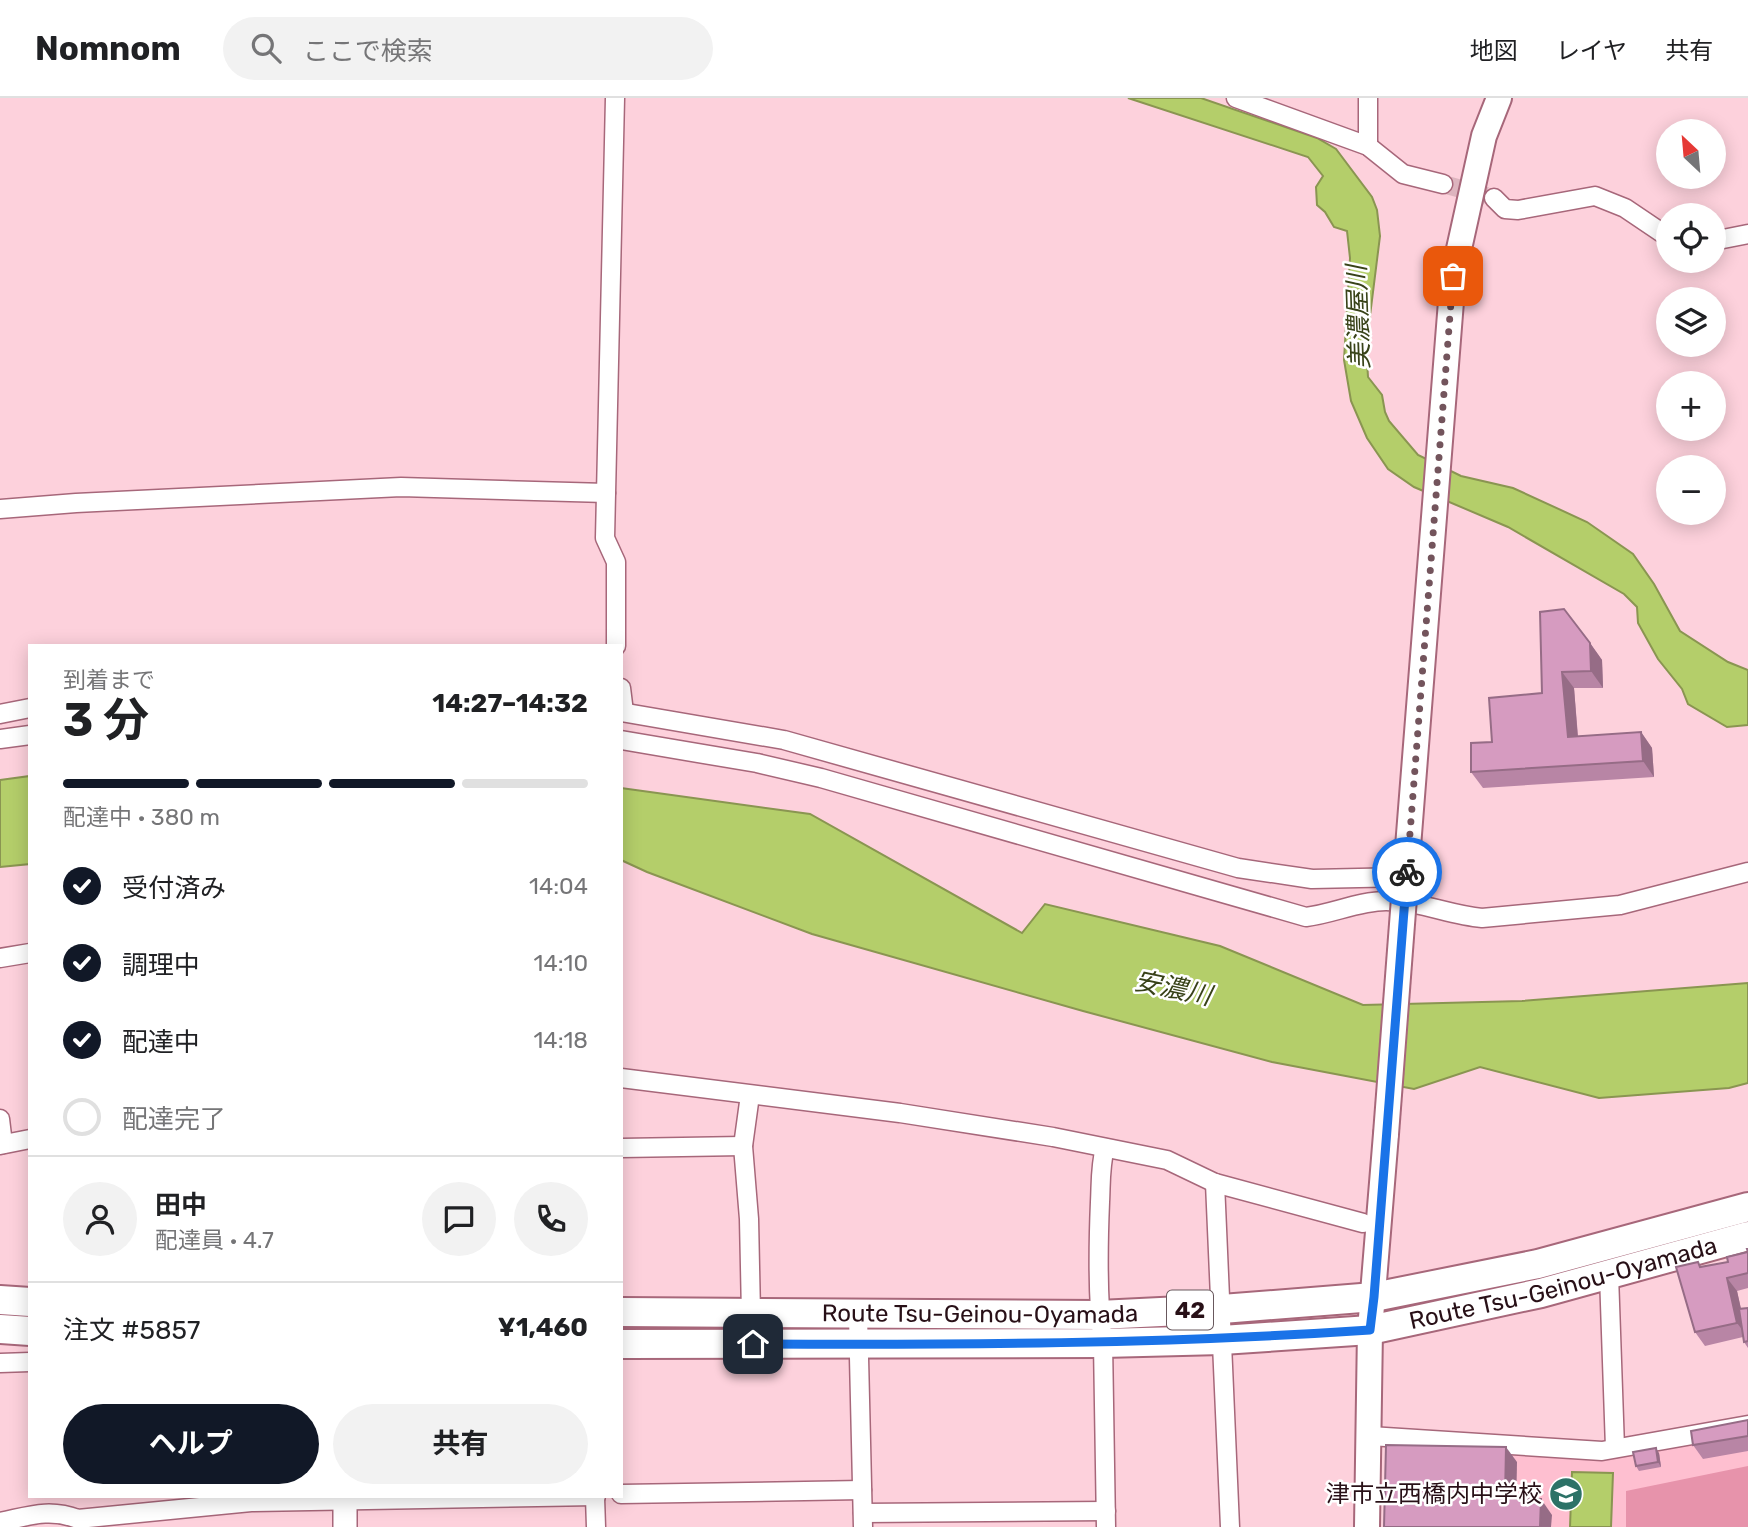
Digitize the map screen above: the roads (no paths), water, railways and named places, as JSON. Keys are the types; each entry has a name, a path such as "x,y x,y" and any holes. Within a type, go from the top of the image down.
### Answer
{"main road":[{"path":"1367,1527 1370,1330 1453,276 1484,136 1499,98"},
{"name":"Route Tsu-Geinou-Oyamada","path":"623,1312 1099,1315 1374,1297 1538,1264 1748,1207"},
{"name":"Route Tsu-Geinou-Oyamada","path":"623,1343 1103,1343 1222,1340 1370,1330 1529,1296 1748,1236"},
{"path":"0,1300 28,1302"},
{"path":"0,1329 28,1331"}],"street":[{"path":"615,98 605,538 616,562 616,644"},
{"path":"1236,98 1368,146 1403,174 1443,184"},
{"path":"1368,98 1368,146"},
{"path":"1494,198 1505,209 1518,210 1595,197 1625,208 1656,229"},
{"path":"1726,238 1748,234"},
{"path":"0,509 401,487 606,493"},
{"path":"0,714 28,708"},
{"path":"623,712 784,740 1238,868 1311,879 1406,881"},
{"path":"0,739 28,734"},
{"path":"623,740 757,763 821,778 1306,917 1384,901 1426,904 1482,918 1583,909 1620,905 1748,872"},
{"path":"0,958 28,953"},
{"path":"623,1078 900,1113 1053,1137 1167,1160 1215,1183 1363,1223"},
{"path":"750,1095 743,1146 749,1219 751,1314"},
{"path":"0,1119 2,1145 28,1139"},
{"path":"623,1148 743,1146"},
{"path":"858,1315 863,1520 1106,1519 1103,1343 1099,1315 1099,1219 1102,1158 1105,1148"},
{"path":"1215,1183 1230,1527"},
{"path":"1609,1275 1615,1448"},
{"path":"0,1363 28,1362"},
{"path":"1370,1436 1602,1451 1748,1425"},
{"path":"623,1494 862,1490"},
{"path":"0,1522 46,1513 62,1513 78,1523 251,1502 345,1498 345,1527"},
{"path":"596,1498 596,1527"}],"water":[{"name":"美濃屋川","path":"1128,98 1201,98 1317,138 1336,149 1372,197 1377,210 1380,236 1367,360 1368,377 1382,395 1389,421 1418,455 1461,476 1513,488 1587,522 1633,554 1654,584 1680,631 1728,662 1748,670 1748,725 1727,727 1688,704 1682,689 1658,659 1638,623 1637,607 1624,594 1508,527 1414,487 1388,469 1367,438 1351,401 1344,360 1350,258 1347,231 1334,227 1317,205 1316,187 1323,176 1308,157"},
{"path":"28,776 28,864 0,867 0,780"},
{"name":"安濃川","path":"623,788 810,814 1022,933 1045,904 1220,946 1363,1005 1522,1001 1748,983 1748,1083 1729,1088 1599,1098 1480,1067 1414,1089 1272,1062 812,934 623,861"},
{"path":"1572,1472 1613,1473 1611,1527 1570,1527"}],"tunnel":[{"path":"1443,184 1494,198"}],"place":[{"name":"津市立西橋内中学校","path":"1566,1494"}]}
